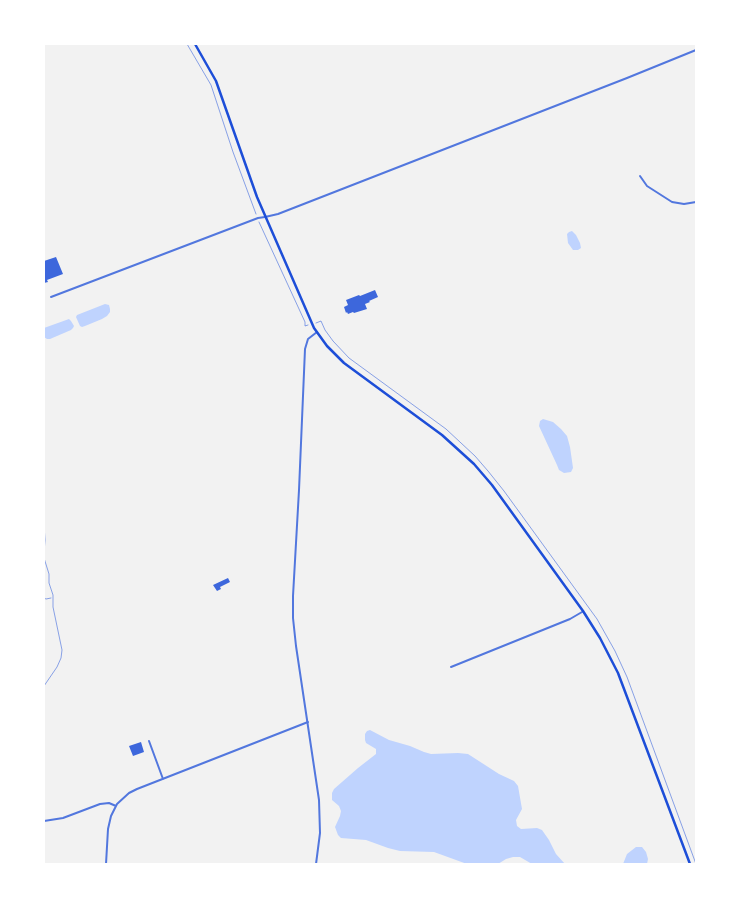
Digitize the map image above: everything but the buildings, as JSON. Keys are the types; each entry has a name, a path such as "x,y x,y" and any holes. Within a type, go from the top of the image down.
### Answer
{"main road":[{"path":"195,44 216,81 265,217 317,332 330,350 344,363 438,432 474,464 490,483 583,611 600,638 618,673 690,864"}],"street":[{"path":"51,297 258,218 278,214 696,50"},
{"path":"640,176 647,186 672,202 684,204 696,202"},
{"path":"316,864 320,833 319,800 294,635 293,591 306,346 310,338 317,332"},
{"path":"451,667 570,619 583,611"},
{"path":"106,864 109,822 116,806 129,793 308,722"},
{"path":"148,741 163,779"},
{"path":"44,821 63,818 100,804 116,806"}],"path":[{"path":"188,44 210,84 256,214"},
{"path":"260,222 305,326"},
{"path":"320,321 333,341 349,358 453,435 482,464 504,491 596,619 615,651 630,686 696,864"},
{"path":"44,525 44,553"},
{"path":"44,558 62,644 62,652 57,667 44,686"},
{"path":"44,598 53,598"}],"water":[{"path":"572,231 580,243 581,248 578,250 573,250 568,243 567,234"},
{"path":"105,304 109,305 110,309 107,316 85,326 80,326 77,315"},
{"path":"69,319 74,326 71,330 50,339 44,337 44,328"},
{"path":"543,419 553,422 567,436 573,468 571,472 564,473 559,470 539,426 540,421"},
{"path":"370,730 389,740 431,754 468,754 499,774 514,781 518,786 522,809 516,820 517,826 521,829 537,828 542,830 556,854 565,864 532,864 520,857 513,857 498,864 467,864 434,852 400,851 366,840 341,838 335,827 341,811 339,806 332,800 332,793 334,789 376,754 376,749 366,743 365,740 365,734"},
{"path":"636,847 642,847 646,852 647,864 623,864 627,854"}]}
